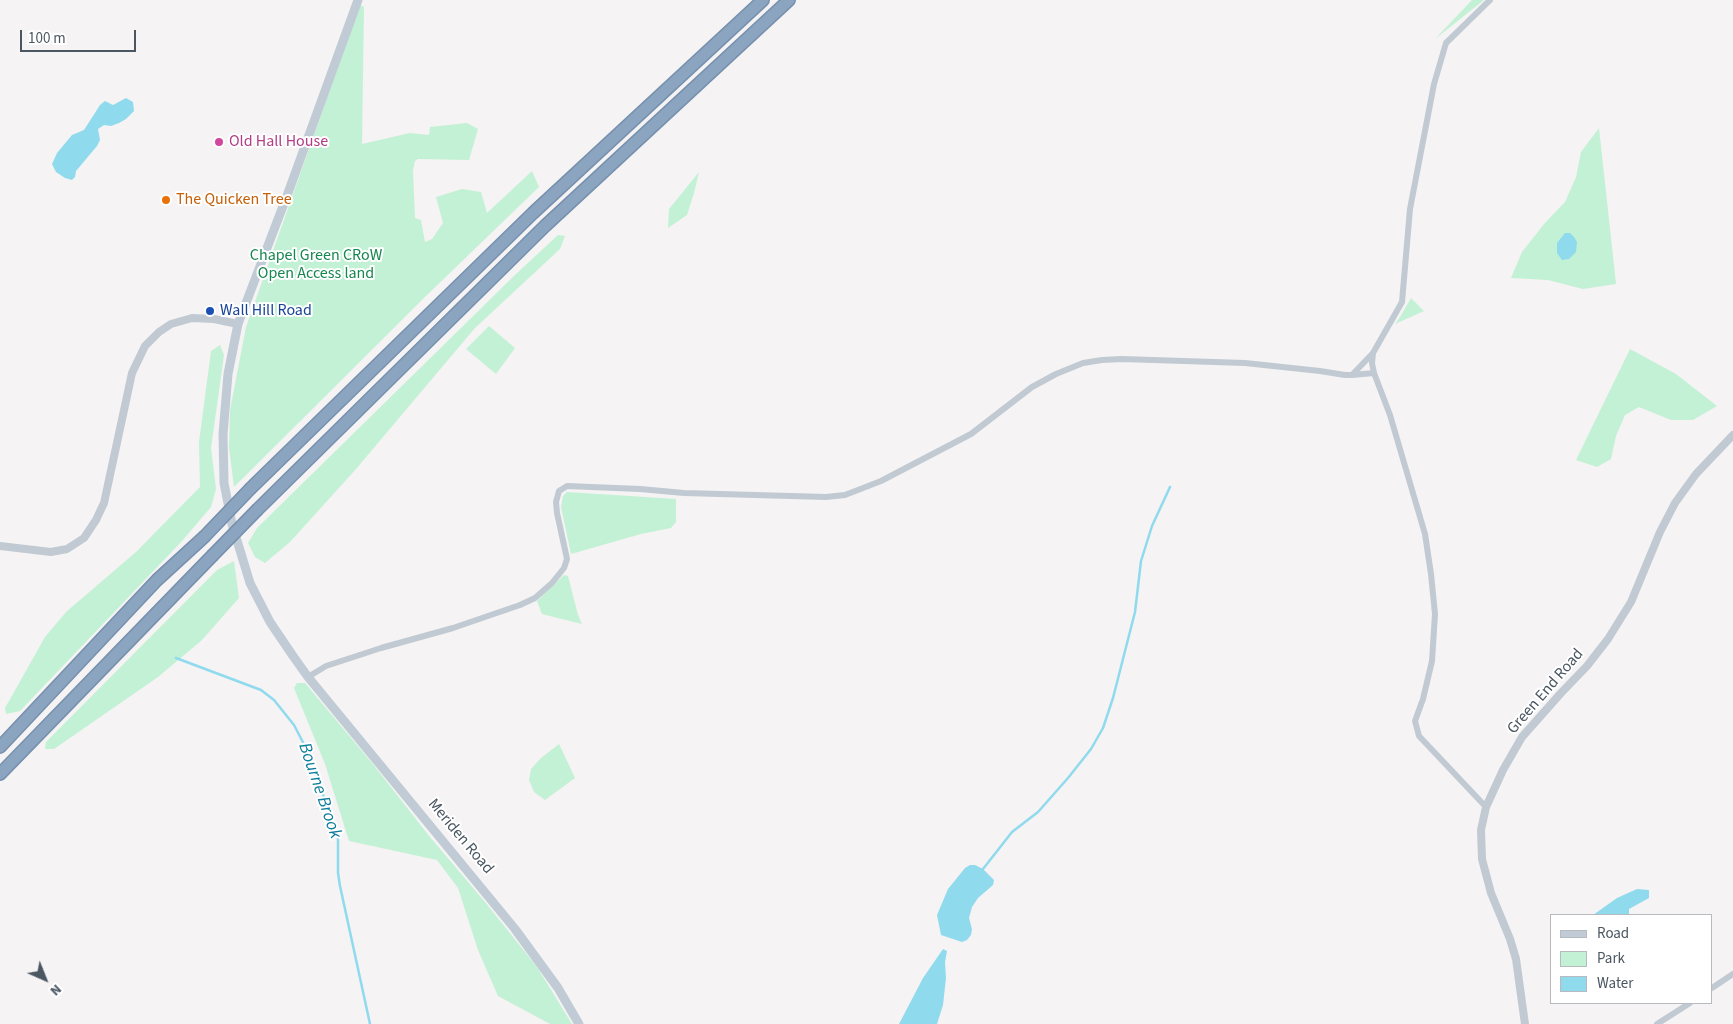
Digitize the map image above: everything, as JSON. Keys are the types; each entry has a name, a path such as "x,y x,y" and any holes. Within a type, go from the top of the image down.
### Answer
{"highway":[{"path":"0,747 157,580 204,537 251,488 533,213 763,0"},
{"path":"0,774 258,509 545,226 789,0"}],"main road":[{"name":"Meriden Road","path":"358,0 238,324 228,374 223,434 224,483 232,524 250,583 266,614 308,677 515,929 558,988 580,1024"}],"street":[{"path":"1352,375 1373,353 1402,302 1410,209 1432,94 1446,43 1490,0"},
{"path":"0,546 51,552 67,549 84,538 104,503 132,373 145,346 159,332 171,324 192,318 214,319 238,324"},
{"path":"1373,353 1374,373 1390,415 1425,534 1431,574 1435,614 1432,661 1423,699 1415,721 1419,736 1486,808"},
{"path":"308,677 326,666 453,628 535,598 552,583 564,568 567,559 556,502 559,491 568,486 684,493 800,496 845,495 881,481 971,434 1032,387 1056,374 1083,363 1102,360 1245,363 1345,375 1374,373"},
{"name":"Green End Road","path":"1525,1024 1516,959 1491,893 1482,858 1482,830 1486,808 1503,770 1522,737 1560,693 1588,666 1632,602 1660,532 1675,502 1696,474 1733,435"},
{"path":"1713,987 1733,974"},
{"path":"1657,1024 1688,1004"}],"green space":[{"path":"1472,0 1484,0 1435,39"},
{"name":"Chapel Green CRoW Open Access land","path":"360,5 364,7 362,144 410,133 429,135 430,127 467,123 478,129 469,160 418,159 415,161 413,171 415,218 421,220 425,242 432,239 443,223 436,197 462,189 481,192 487,213 532,171 539,187 427,295 234,487 229,448 230,410 246,327"},
{"path":"1599,128 1616,284 1583,289 1548,280 1511,278 1522,252 1544,224 1565,202 1576,177 1581,152"},
{"path":"699,172 687,215 668,228 669,209"},
{"path":"558,235 565,236 560,249 475,328 356,469 290,542 265,563 255,557 248,543 257,528"},
{"path":"1411,298 1424,311 1395,324 1400,317"},
{"path":"489,326 515,348 496,374 466,349"},
{"path":"220,345 224,355 211,448 216,489 211,507 182,541 20,711 6,714 5,708 45,637 66,612 136,552 200,487 199,442 211,351"},
{"path":"1630,349 1676,374 1717,406 1693,420 1671,420 1639,407 1625,415 1616,436 1611,459 1597,467 1576,460"},
{"path":"567,492 676,499 676,522 671,528 641,534 571,554 561,507 563,496"},
{"path":"234,561 239,598 202,640 158,677 54,749 45,749 46,742 217,570"},
{"path":"564,575 568,576 582,624 542,614 537,601"},
{"path":"297,683 305,683 485,902 537,967 572,1024 550,1024 498,996 478,950 458,888 437,860 349,841 325,764 294,688"},
{"path":"559,744 575,778 545,800 534,792 529,780 531,769 541,758"}],"water":[{"path":"126,98 133,102 134,111 119,123 111,126 104,125 98,129 100,140 76,171 75,177 72,180 56,172 52,164 57,153 72,135 84,130 100,105 105,101 113,105"},
{"path":"1565,233 1570,233 1577,242 1576,252 1569,259 1562,260 1557,253 1557,243"},
{"path":"970,865 983,869 994,880 993,885 978,898 972,907 969,918 972,929 971,935 962,942 941,935 937,915 948,889 965,868"},
{"path":"1637,889 1649,890 1649,898 1629,909 1629,914 1594,914 1617,898"},
{"path":"943,949 947,951 945,962 946,978 943,1005 937,1024 899,1024 923,978"}],"waterway":[{"path":"983,869 1012,832 1038,812 1068,778 1091,749 1103,728 1113,698 1135,612 1141,561 1152,526 1170,487"},
{"name":"Bourne Brook","path":"176,658 261,690 274,700 294,725 307,750 338,837 340,886 370,1024"}],"place":[{"name":"Old Hall House","path":"219,142"},
{"name":"The Quicken Tree","path":"166,200"},
{"name":"Wall Hill Road","path":"210,311"}]}
